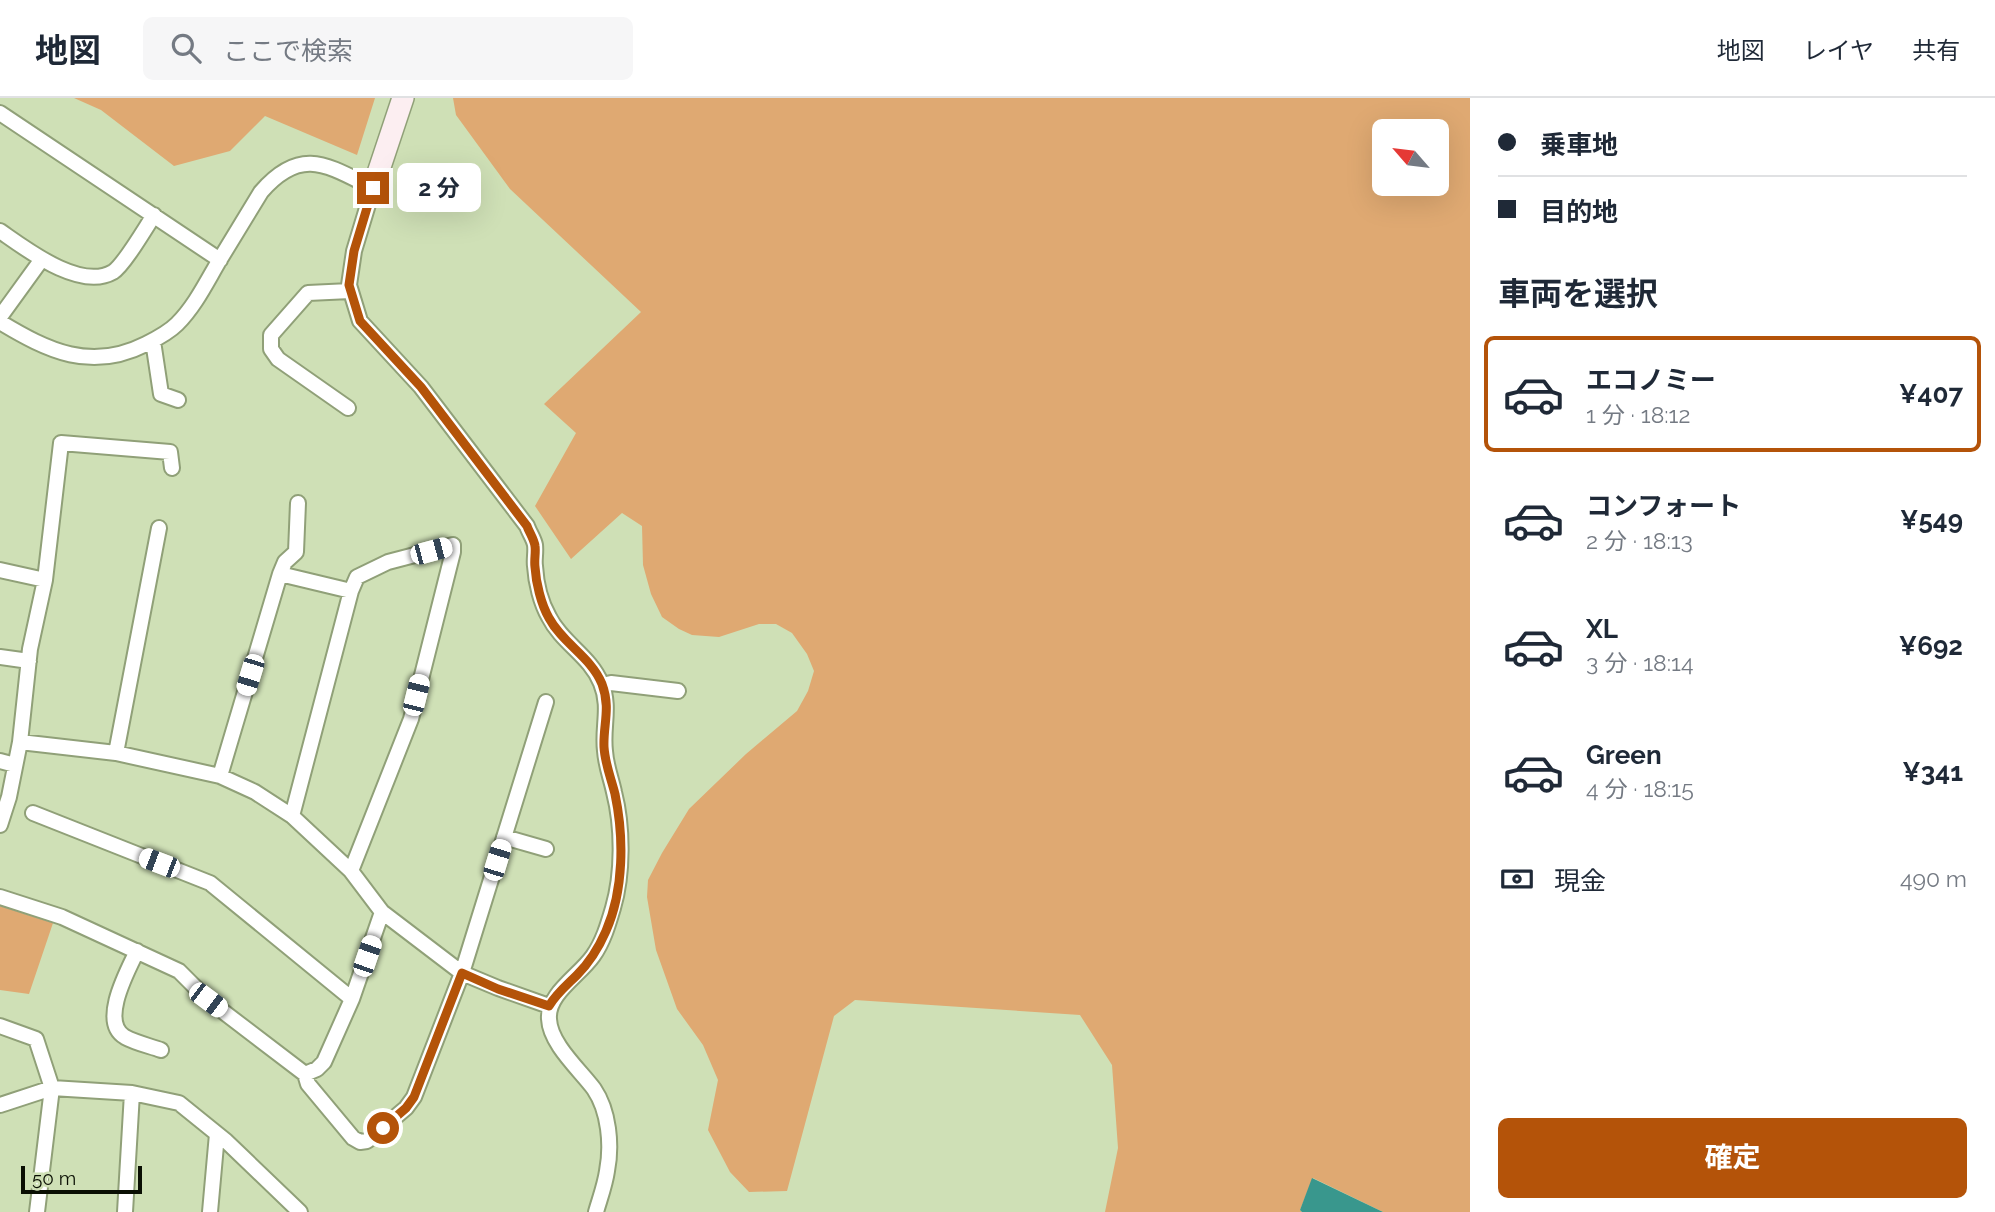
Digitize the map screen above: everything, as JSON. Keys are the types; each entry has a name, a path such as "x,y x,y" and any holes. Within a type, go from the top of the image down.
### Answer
{"street":[{"path":"403,98 354,251 350,291 360,321 421,387 527,526 535,545 535,569 549,618 562,636 582,655 602,685 607,717 604,748 619,831 620,873 607,929 594,955 554,997 549,1006 550,1028 595,1091 606,1116 607,1170 596,1212"},
{"path":"0,113 220,260"},
{"path":"0,322 48,349 90,357 114,357 130,352 175,327 191,308 261,192 275,177 300,164 319,163 373,188"},
{"path":"0,231 41,259 74,274 98,276 114,271 154,215"},
{"path":"0,317 41,259"},
{"path":"348,408 278,359 271,349 271,335 308,293 350,291"},
{"path":"153,341 161,394 178,400"},
{"path":"0,825 9,797 20,742 29,661 45,580 61,443 170,452 172,468"},
{"path":"219,776 280,574 285,562 296,552 298,503"},
{"path":"116,753 159,528"},
{"path":"292,816 351,591 357,577 388,562 453,545 411,719 351,871"},
{"path":"0,570 45,580"},
{"path":"280,574 351,591"},
{"path":"0,657 29,661"},
{"path":"602,685 611,683 678,691"},
{"path":"0,897 62,917 179,971 208,1000 305,1074 308,1084 353,1138 360,1142 368,1141 406,1108 414,1097 462,973 546,702"},
{"path":"20,742 116,753 219,776 255,792 292,816 351,871 382,912 462,973 498,989 549,1006"},
{"path":"0,761 15,765"},
{"path":"33,813 210,883 352,999"},
{"path":"504,837 546,849"},
{"path":"305,1074 317,1069 324,1062 352,999 382,912"},
{"path":"136,951 117,996 115,1023 123,1036 162,1050"},
{"path":"0,1027 36,1039 52,1088 37,1212"},
{"path":"0,1105 52,1088 132,1093 179,1102 299,1212"},
{"path":"125,1212 132,1093"},
{"path":"210,1212 217,1134"}],"shaded area":[{"path":"74,98 375,98 357,155 265,116 230,151 174,166 101,110"},
{"path":"453,98 1470,98 1470,1212 1383,1212 1313,1178 1300,1210 1302,1212 1105,1212 1118,1148 1112,1065 1080,1015 855,1000 834,1016 787,1191 749,1192 730,1172 708,1130 718,1080 703,1045 677,1009 656,950 647,897 648,880 689,809 746,754 797,711 808,691 814,671 807,654 792,633 776,624 759,624 719,637 692,635 662,617 651,594 643,565 642,526 622,513 571,559 535,506 576,433 544,404 641,312 510,189 456,115"},
{"path":"0,906 53,923 29,994 0,990"}],"water":[{"path":"1312,1178 1383,1212 1302,1212 1300,1210"}],"route":[{"path":"373,188 354,251 349,285 360,321 421,387 527,526 535,545 535,569 549,618 562,636 582,655 602,685 607,717 604,748 617,809 620,852 620,873 607,929 594,955 580,972 554,997 549,1006 498,989 462,973 414,1097 406,1108 383,1128"}]}
